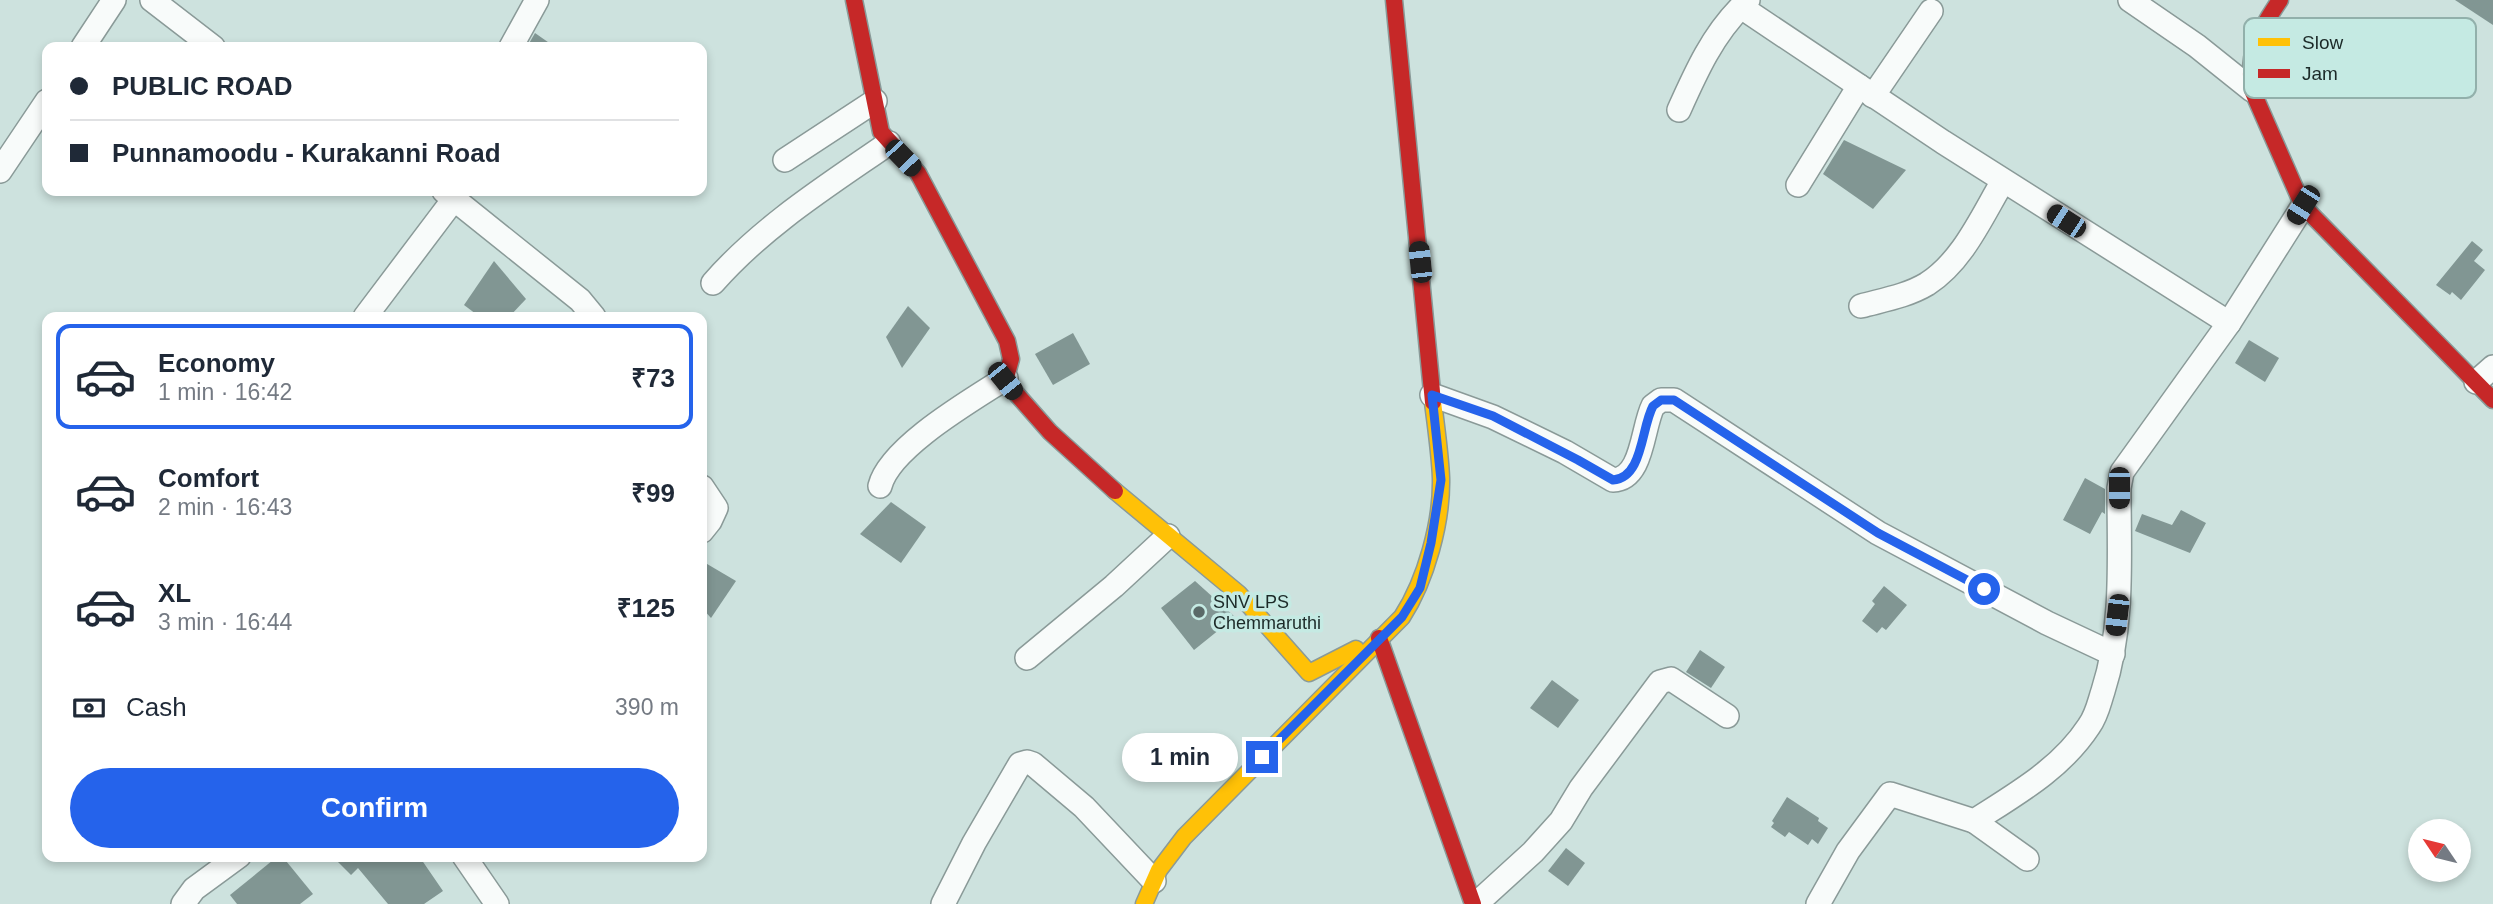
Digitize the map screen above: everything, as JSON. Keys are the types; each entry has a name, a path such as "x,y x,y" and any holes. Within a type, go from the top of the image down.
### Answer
{"main road":[{"path":"855,0 881,132 918,173 967,262 1007,341 1011,359 1005,381 1026,407 1050,432 1168,536 1239,594 1309,673 1379,638"},
{"path":"1144,904 1158,870 1184,837 1402,617 1420,588 1431,543 1441,480 1394,0"},
{"path":"2270,18 2280,0"},
{"path":"2256,98 2303,205 2493,400"},
{"path":"1379,638 1474,904"}],"street":[{"path":"86,42 114,0"},
{"path":"152,0 207,42"},
{"path":"514,42 537,0"},
{"path":"2130,0 2197,46 2244,84"},
{"path":"1679,110 1700,64 1729,19 1746,2 1750,13 1866,91 2229,323"},
{"path":"1798,185 1866,91 1931,11"},
{"path":"785,160 875,101"},
{"path":"0,172 42,109"},
{"path":"713,283 736,257 762,234 889,143"},
{"path":"1861,306 1895,298 1926,285 1946,270 2003,181"},
{"path":"368,312 448,196"},
{"path":"450,196 580,300 590,312"},
{"path":"1975,821 2038,780 2082,735 2098,709 2113,654 2119,596 2119,488 2122,472 2229,323 2303,205"},
{"path":"2476,382 2493,367"},
{"path":"880,486 885,472 933,427 1006,378"},
{"path":"1432,395 1493,416 1613,480 1623,478 1634,467 1653,406 1661,400 1674,400 1878,533 2047,623 2113,654"},
{"path":"707,494 716,508 707,525"},
{"path":"1027,658 1114,586 1168,536"},
{"path":"1474,904 1533,852 1561,821 1581,789 1660,682 1671,679 1727,716"},
{"path":"943,904 1020,764 1027,762 1033,764 1084,807 1154,881"},
{"path":"1818,904 1848,851 1890,794 1975,821 2027,859"},
{"path":"183,904 194,889 231,862"},
{"path":"468,862 496,904"}],"building":[{"path":"2455,0 2493,0 2493,25"},
{"path":"535,33 548,42 530,42"},
{"path":"1844,140 1906,170 1873,209 1823,174"},
{"path":"2472,241 2483,250 2474,261 2485,270 2461,300 2452,292 2450,295 2436,285"},
{"path":"494,261 526,299 514,312 473,312 464,305"},
{"path":"908,306 930,328 902,368 886,337"},
{"path":"1073,333 1090,364 1053,385 1035,354"},
{"path":"2249,340 2279,358 2265,382 2235,363"},
{"path":"2085,478 2105,489 2105,514 2102,512 2090,534 2063,520"},
{"path":"891,502 926,527 901,563 860,534"},
{"path":"2181,510 2206,523 2190,553 2135,531 2142,514 2172,525"},
{"path":"707,564 736,581 711,618 707,614"},
{"name":"SNV LPS Chemmaruthi","path":"1195,581 1235,617 1194,650 1161,608"},
{"path":"1884,586 1907,605 1886,630 1882,627 1877,633 1862,621 1875,604 1872,601"},
{"path":"1700,650 1725,667 1711,688 1686,672"},
{"path":"1552,680 1579,700 1558,728 1530,708"},
{"path":"1787,797 1819,818 1818,821 1828,828 1818,844 1812,839 1808,845 1789,832 1785,837 1771,827"},
{"path":"1566,848 1585,863 1568,886 1548,871"},
{"path":"271,862 287,862 313,894 300,904 237,904 230,895"},
{"path":"338,862 423,862 443,891 424,904 388,904 358,868 351,875"}],"traffic: slow":[{"path":"1144,904 1159,870 1184,837 1402,617 1411,602 1431,550 1441,495 1433,402"},
{"path":"1115,491 1239,594 1309,673 1356,649"}],"traffic: jam":[{"path":"854,0 881,132 918,173 1007,341 1011,359 1005,381 1050,432 1115,491"},
{"path":"1394,0 1433,402"},
{"path":"2269,18 2280,0"},
{"path":"2256,98 2303,206 2493,400"},
{"path":"1379,638 1473,904"}],"place":[{"name":"SNV LPS Chemmaruthi","path":"1199,612"}],"route":[{"path":"1262,757 1402,617 1420,588 1431,543 1441,480 1432,395 1493,416 1613,480 1630,474 1634,467 1653,406 1661,400 1674,400 1878,533 1984,589"}]}
